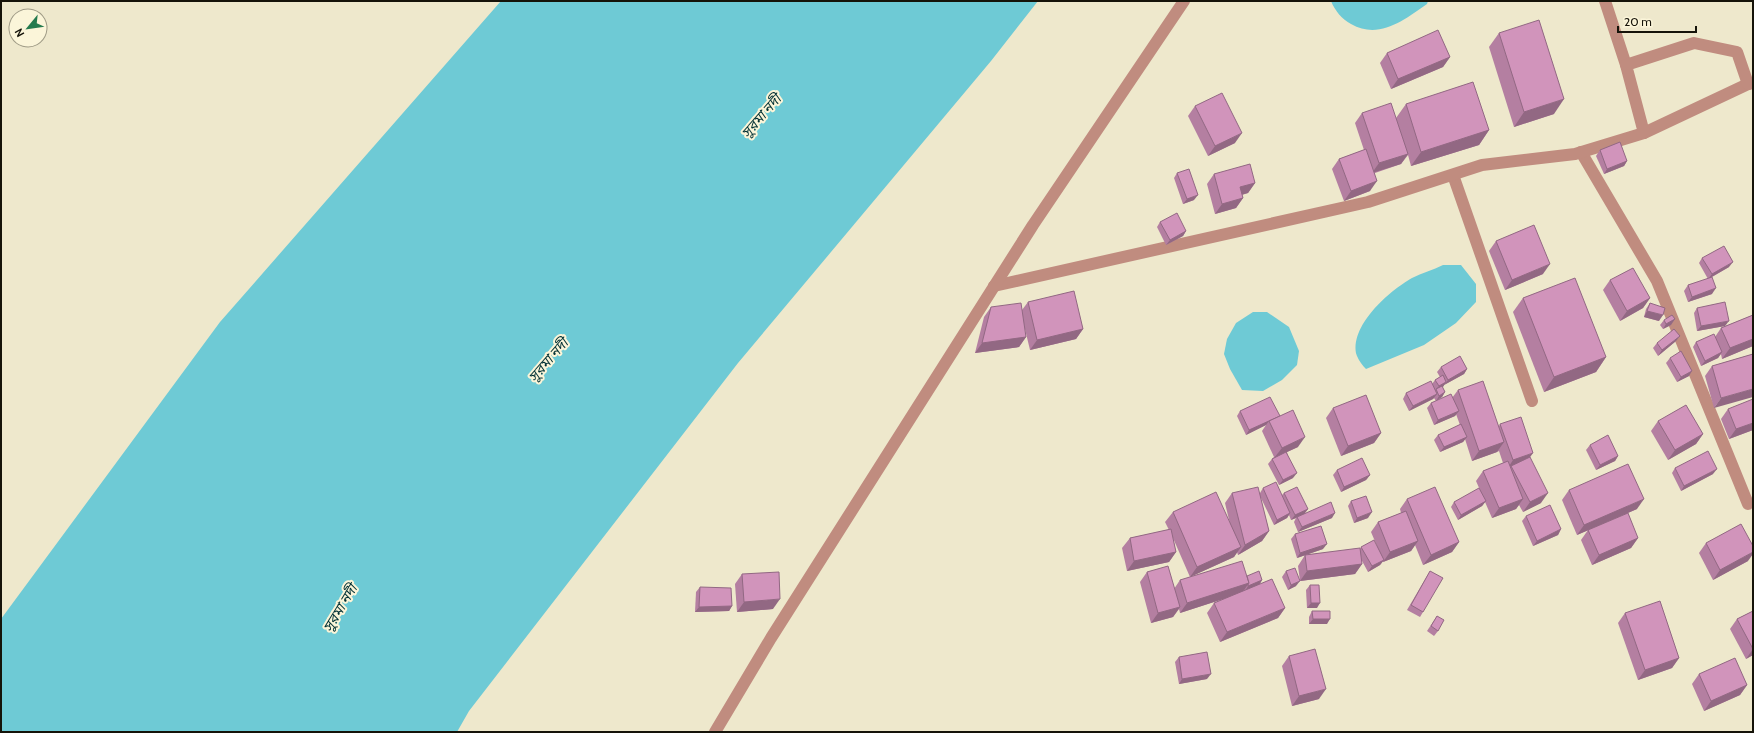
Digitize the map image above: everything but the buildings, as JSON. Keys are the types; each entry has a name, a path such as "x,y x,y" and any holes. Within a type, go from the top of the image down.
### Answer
{"street":[{"path":"715,732 771,638 1033,225 1184,1"},
{"path":"1605,1 1626,65 1644,133"},
{"path":"994,286 1368,202 1482,165 1581,152 1644,133 1750,83 1737,52 1694,43 1626,65"},
{"path":"1581,152 1658,281 1748,504"},
{"path":"1452,175 1532,401"}],"water":[{"name":"সুরমা নদী","path":"501,1 1038,1 991,61 738,363 469,711 457,732 1,732 1,619 220,322"},
{"path":"1331,1 1428,1 1427,4 1400,22 1381,29 1371,30 1361,28 1348,22 1337,11"},
{"path":"1443,265 1461,265 1476,284 1476,302 1456,323 1424,345 1366,369 1357,356 1356,345 1364,322 1372,311 1392,292 1412,278"},
{"path":"1253,312 1267,312 1289,327 1299,351 1297,365 1282,380 1263,391 1242,390 1230,369 1224,354 1227,339 1236,323"}]}
